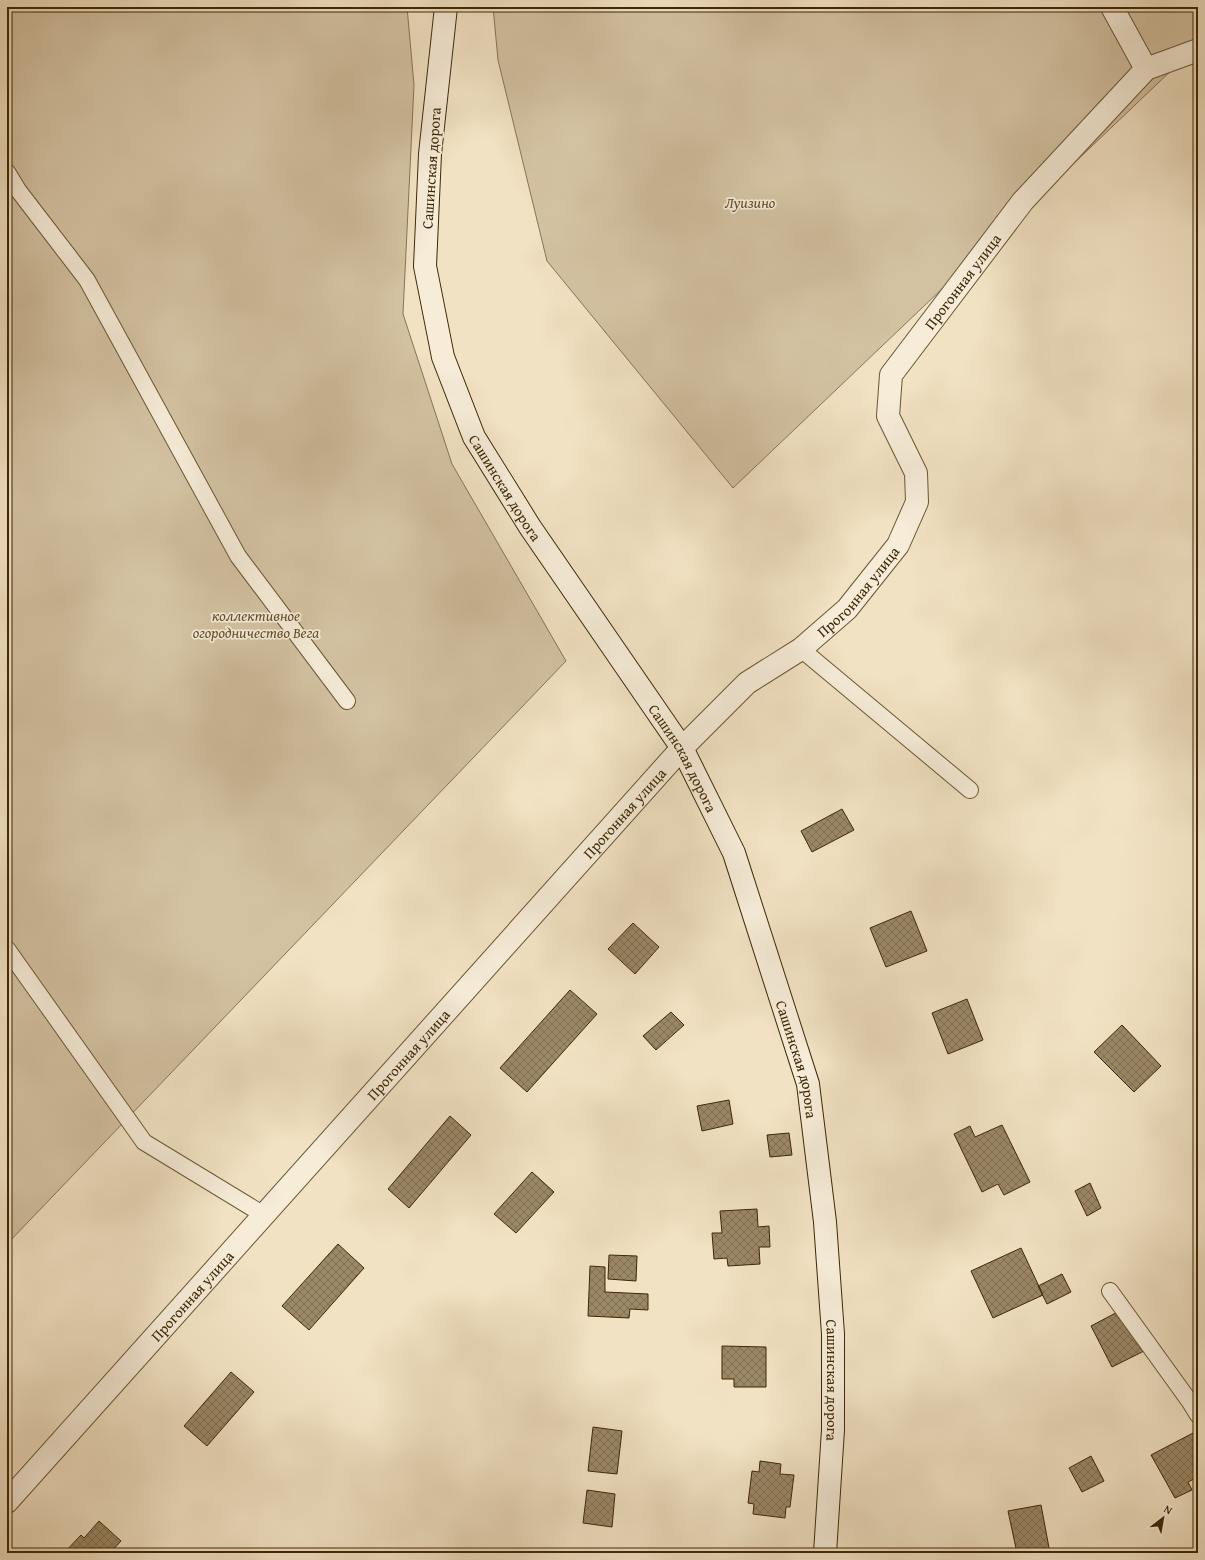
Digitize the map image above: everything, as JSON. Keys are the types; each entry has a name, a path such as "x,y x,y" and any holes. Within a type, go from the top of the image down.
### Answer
{"street":[{"name":"Сашинская дорога","path":"446,7 430,154 426,266 443,357 474,437 530,527 682,748 734,853 808,1084 826,1222 833,1334 833,1430 824,1553"},
{"path":"1112,7 1146,69"},
{"name":"Прогонная улица","path":"7,1502 682,748 747,683 801,649 847,609 898,545 917,502 916,473 888,416 891,375 1023,201 1146,69 1198,50"}],"lane":[{"path":"7,172 18,190 87,280 238,556 347,701"},
{"path":"801,649 970,790"},
{"path":"7,949 144,1142 264,1215"},
{"path":"1110,1291 1198,1415"}],"green space":[{"name":"коллективное огородничество Вега","path":"7,7 407,7 414,85 403,314 452,464 566,661 7,1244"},
{"name":"Луизино","path":"493,7 1198,7 1198,45 733,488 547,261 498,60"}],"building":[{"path":"842,809 854,830 812,852 801,831"},
{"path":"911,911 927,951 886,967 870,928"},
{"path":"633,923 659,947 635,974 608,949"},
{"path":"570,990 597,1014 527,1092 500,1068"},
{"path":"967,999 983,1040 948,1054 932,1013"},
{"path":"671,1012 684,1025 656,1050 643,1036"},
{"path":"1122,1025 1161,1066 1134,1092 1094,1052"},
{"path":"729,1100 733,1124 702,1131 697,1106"},
{"path":"450,1116 471,1135 409,1208 388,1189"},
{"path":"1002,1125 1030,1182 1004,1195 998,1184 982,1192 954,1134 970,1126 975,1137"},
{"path":"789,1133 792,1155 770,1157 767,1135"},
{"path":"532,1172 554,1192 516,1233 494,1214"},
{"path":"1090,1183 1101,1208 1087,1216 1075,1191"},
{"path":"757,1209 758,1227 769,1226 770,1247 759,1247 760,1264 728,1266 727,1258 714,1259 712,1233 722,1233 720,1211"},
{"path":"338,1244 364,1268 309,1330 282,1306"},
{"path":"1021,1248 1043,1295 993,1318 971,1271"},
{"path":"609,1255 637,1256 636,1281 608,1279"},
{"path":"590,1266 605,1267 605,1292 648,1294 648,1310 630,1309 629,1318 588,1316"},
{"path":"1062,1274 1071,1292 1047,1304 1038,1286"},
{"path":"1129,1306 1150,1348 1112,1367 1091,1326"},
{"path":"722,1346 766,1347 766,1387 734,1387 734,1379 722,1379"},
{"path":"231,1372 254,1392 207,1446 184,1426"},
{"path":"593,1427 622,1431 617,1474 588,1471"},
{"path":"1195,1432 1198,1438 1198,1477 1188,1482 1192,1490 1175,1498 1151,1455"},
{"path":"1091,1456 1104,1481 1082,1492 1069,1468"},
{"path":"760,1461 781,1464 780,1474 794,1475 790,1507 786,1507 785,1518 753,1514 754,1504 748,1503 752,1471 759,1472"},
{"path":"587,1490 615,1494 612,1527 583,1523"},
{"path":"1041,1505 1050,1553 1017,1553 1008,1511"},
{"path":"99,1521 121,1541 110,1553 64,1553 81,1535 84,1538"}]}
